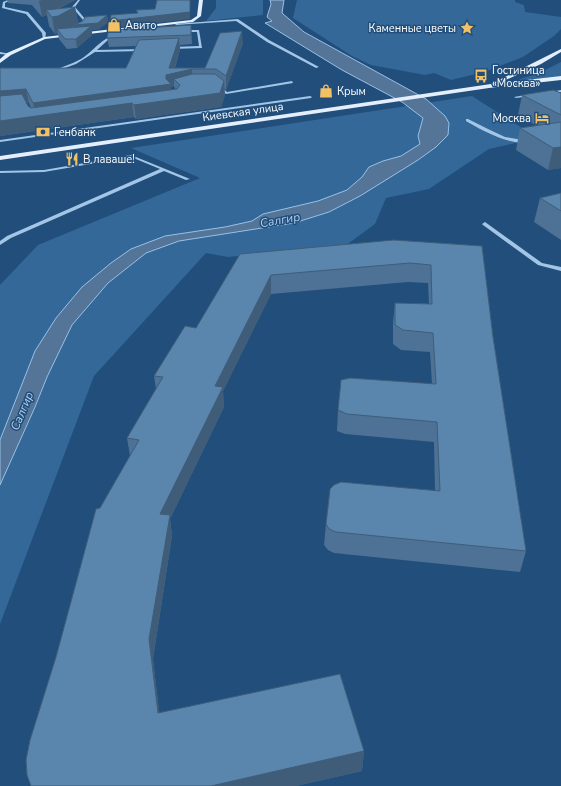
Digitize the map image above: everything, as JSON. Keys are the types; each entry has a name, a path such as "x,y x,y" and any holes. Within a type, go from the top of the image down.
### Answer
{"main road":[{"path":"0,62 9,54 44,38 192,21 199,16 201,0"},
{"name":"Киевская улица","path":"489,86 548,58 561,50"},
{"name":"Киевская улица","path":"0,158 452,91 561,78"}],"lane":[{"path":"10,0 4,3 3,7 27,13 44,33 44,38"},
{"path":"77,28 86,20 73,7 79,0"},
{"path":"176,24 237,20 268,41 318,67"},
{"path":"63,35 72,31"},
{"path":"170,48 201,47 198,31 177,32"},
{"path":"49,72 56,71 81,60 94,51 106,39 119,36"},
{"path":"94,51 148,49"},
{"path":"0,52 9,54"},
{"path":"211,85 217,85 226,93 292,82"},
{"path":"516,97 561,91"},
{"path":"0,141 310,97"},
{"path":"111,117 114,124"},
{"path":"467,120 489,132 519,141 533,141"},
{"path":"0,172 44,171 131,156 188,179"},
{"path":"0,243 9,237 164,169"},
{"path":"485,224 540,264 561,269"}],"shaded area":[{"path":"216,0 263,0 263,15 206,21 216,8"},
{"path":"297,0 515,0 515,2 524,5 525,12 561,17 561,29 554,36 523,57 484,72 451,80 434,73 425,75 371,65 352,56 293,18"},
{"path":"561,62 561,76 514,81 539,73"},
{"path":"472,96 538,138 489,149 429,189 386,198 375,224 345,246 228,257 206,253 94,376 0,624 0,285 38,245 200,178 131,148"}],"water":[{"name":"Салгир","path":"270,0 284,0 282,13 304,32 426,99 445,116 449,123 448,135 436,147 418,160 360,196 329,212 294,223 179,241 146,253 108,283 72,325 47,377 0,485 0,440 35,351 56,318 82,287 111,263 131,249 165,236 225,227 252,221 263,214 318,201 347,190 362,177 369,167 401,156 420,144 418,136 423,118 402,102 342,70 265,23 272,21 267,17 271,4"}],"building":[{"path":"157,0 190,0 190,12 110,21 111,15 138,13 136,10 155,9"},
{"path":"75,7 58,16 52,17 46,10"},
{"path":"107,15 98,23 74,25 83,21 85,17"},
{"path":"191,25 191,35 107,38 108,32 112,30"},
{"path":"91,26 76,39 65,39 57,29"},
{"path":"242,31 226,76 216,69 192,69 166,75 166,79 171,84 33,103 26,89 0,91 0,68 126,68 139,40 179,38 169,68 205,68 220,33"},
{"path":"192,74 215,74 224,81 220,93 0,121 0,96 22,94 28,106 31,108 177,89 180,85 174,79"},
{"path":"553,90 561,93 561,115 522,95"},
{"path":"561,122 561,147 553,148 520,128"},
{"path":"561,193 561,211 540,198"},
{"path":"394,240 482,246 493,337 526,551 336,532 329,529 326,524 330,489 334,485 341,482 440,491 437,422 347,414 338,410 341,380 350,378 436,384 433,333 403,330 395,325 395,303 432,304 431,265 410,263 271,275 215,386 223,387 160,514 170,515 149,639 158,713 340,674 364,751 211,786 31,786 27,775 26,760 30,740 56,657 96,509 100,508 139,440 127,438 163,377 154,376 185,326 196,328 240,254"}],"place":[{"name":"Авито","path":"114,25"},
{"name":"Каменные цветы","path":"467,28"},
{"name":"Гостиница «Москва»","path":"481,76"},
{"name":"Крым","path":"326,91"},
{"name":"Москва","path":"542,118"},
{"name":"Генбанк","path":"43,132"},
{"name":"В лаваше!","path":"72,159"}]}
